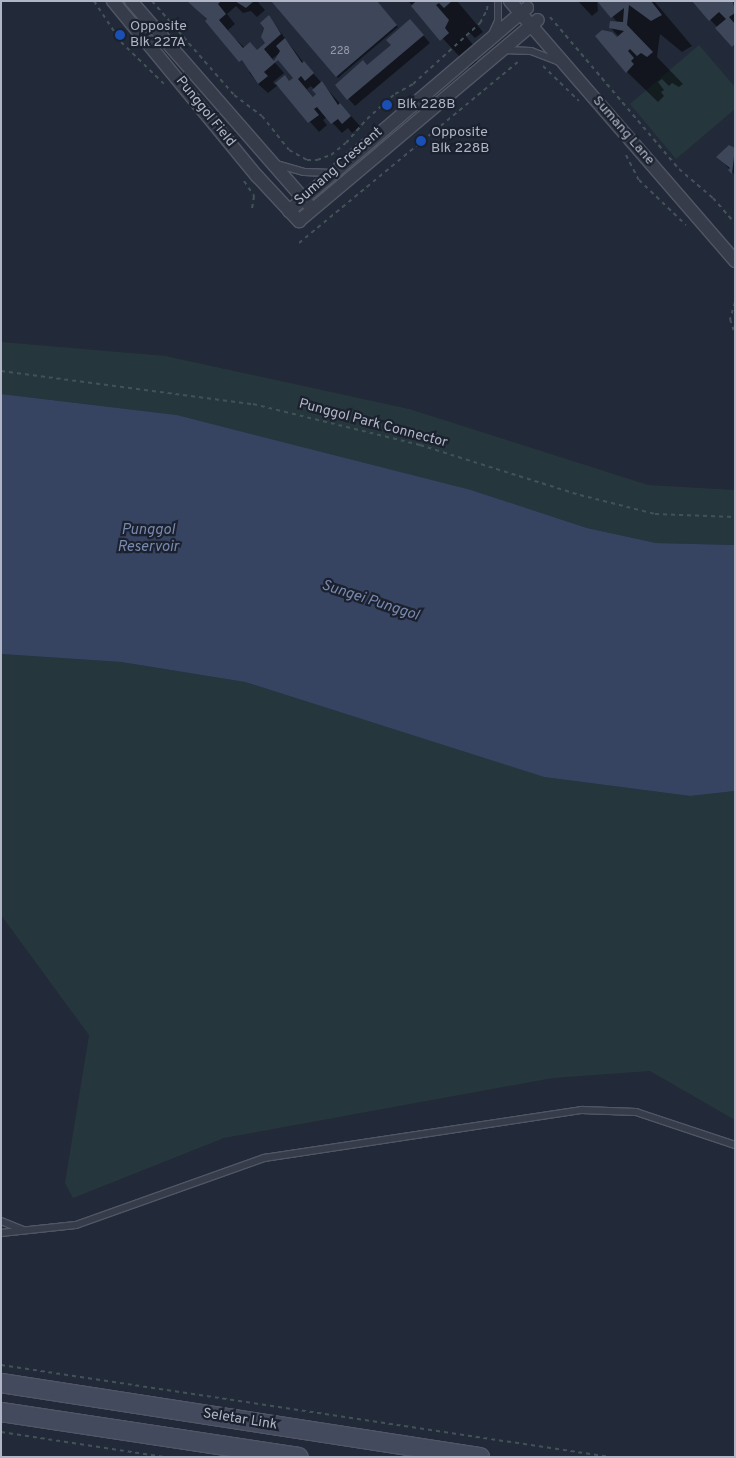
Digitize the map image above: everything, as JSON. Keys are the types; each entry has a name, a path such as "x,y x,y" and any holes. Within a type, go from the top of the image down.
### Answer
{"main road":[{"name":"Seletar Link","path":"1,1383 480,1457"},
{"name":"Seletar Link","path":"1,1412 298,1457"}],"street":[{"name":"Punggol Field","path":"113,1 299,221"},
{"name":"Punggol Field","path":"132,1 313,210"},
{"name":"Sumang Lane","path":"510,1 538,19 735,251"},
{"name":"Sumang Crescent","path":"289,211 523,8"},
{"name":"Sumang Crescent","path":"299,221 538,19"},
{"name":"Sumang Lane","path":"538,19 566,66 735,261"}],"lane":[{"path":"490,38 498,21 498,1"},
{"path":"503,50 531,51 566,66"},
{"path":"274,164 304,172 334,173"},
{"path":"1,1233 76,1226 264,1158 582,1110 636,1112 735,1145"},
{"path":"1,1220 24,1230"}],"path":[{"path":"94,1 116,36 165,84"},
{"path":"152,1 234,95 262,116 289,150 307,160 331,155 394,94 413,84 480,23 487,10 488,1"},
{"path":"538,19 679,169 713,198 735,223"},
{"path":"299,243 507,67 521,59 526,60"},
{"path":"538,63 583,104"},
{"path":"623,150 640,180 659,202 693,230"},
{"path":"240,176 254,196 252,209"},
{"path":"735,302 730,319 735,334"},
{"name":"Punggol Park Connector","path":"1,371 253,404 420,445 580,495 655,514 735,516"},
{"path":"1,1365 610,1457"},
{"path":"1,1432 164,1457"}],"shaded area":[{"path":"699,45 735,87 735,109 676,159 630,104"},
{"path":"1,342 165,356 409,409 648,485 735,490 735,545 656,543 587,528 477,492 177,415 1,394"},
{"path":"1,654 121,662 245,682 544,777 690,796 735,791 735,1120 650,1071 553,1078 224,1138 73,1198 65,1183 89,1035 1,915"}],"water":[{"name":"Punggol Reservoir","path":"1,394 177,415 471,490 587,528 656,543 735,545 735,791 690,796 544,777 245,682 121,662 1,654"}],"building":[{"path":"187,1 221,1 218,4 226,14 219,20 243,48 250,42 257,50 265,43 261,37 264,28 260,23 269,15 281,34 264,49 274,61 280,51 276,46 285,38 302,63 304,61 314,73 305,81 301,76 298,79 313,97 316,94 312,90 322,81 338,105 340,103 351,116 342,124 338,119 331,124 317,107 314,109 319,115 308,123 275,83 285,75 289,81 293,78 278,60 264,72 268,76 258,84 242,60 239,62 205,21 207,19"},
{"path":"235,1 254,1 246,8"},
{"path":"271,1 377,1 397,25 336,77"},
{"path":"416,1 452,1 444,8 439,3 436,5 449,20 445,28 449,33 440,41 411,6"},
{"path":"597,1 651,1 662,15 651,21 629,5 627,25 653,52 647,57 641,53 637,56 630,49 628,51 634,58 631,61 634,64 626,73 595,36 602,30 612,32 617,37 624,31 609,28 610,21 623,22 624,8 611,18"},
{"path":"692,1 733,1 735,13 729,17 735,24 735,44 732,47 715,28 726,19 719,12 709,21"},
{"path":"410,19 424,35 347,100 335,85 363,60 367,65 391,45 386,40"},
{"path":"729,145 735,148 732,174 728,170 730,168 716,157"}],"place":[{"name":"Opposite Blk 227A","path":"120,35"},
{"name":"Blk 228B","path":"387,105"},
{"name":"Opposite Blk 228B","path":"421,141"}],"water label":[{"name":"Sungei Punggol","path":"370,601"}]}
